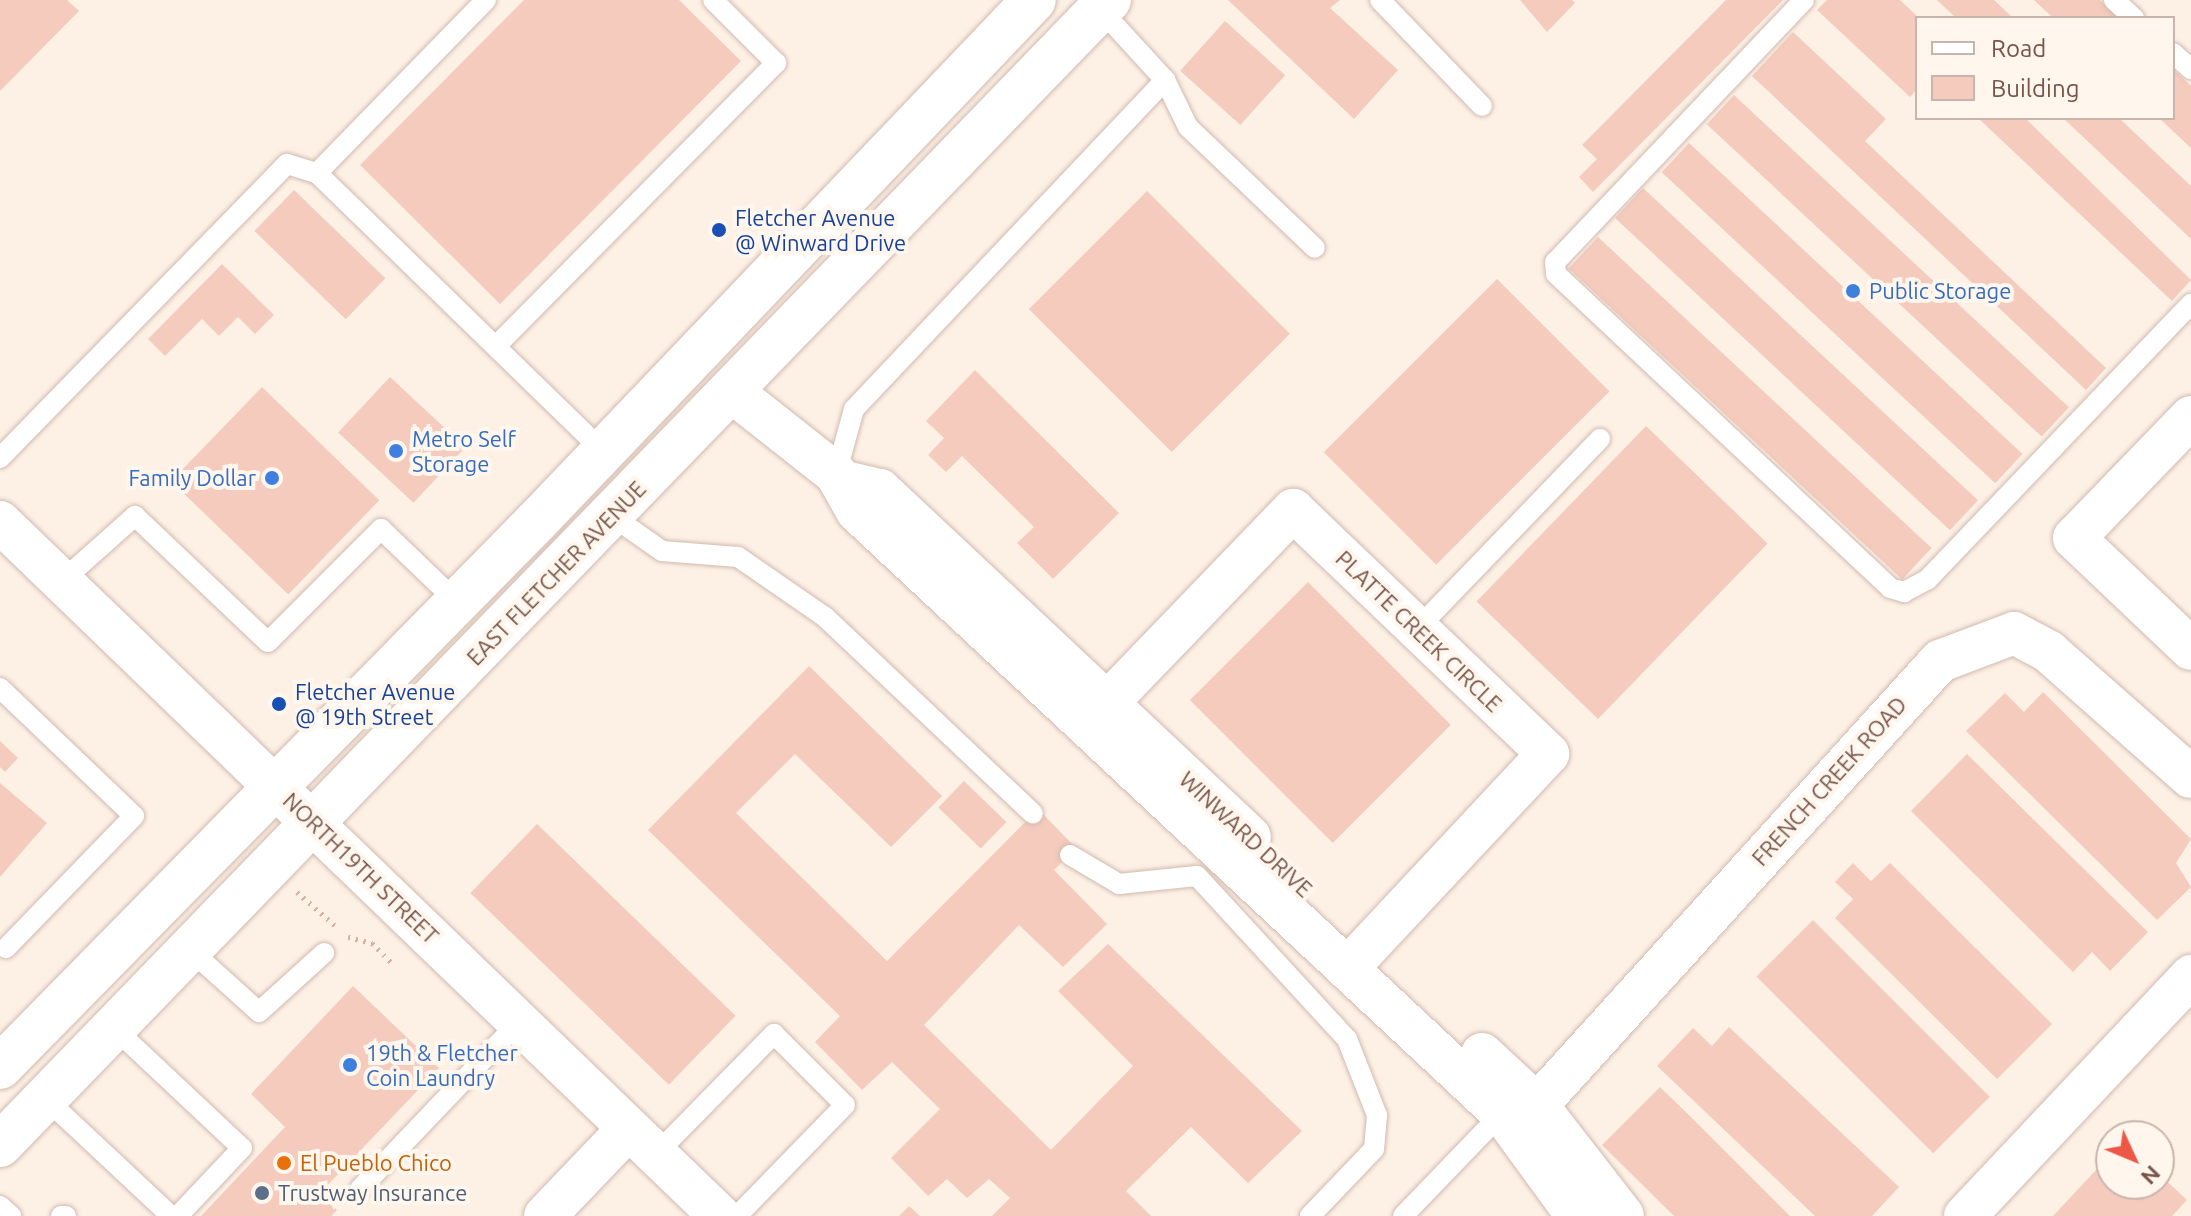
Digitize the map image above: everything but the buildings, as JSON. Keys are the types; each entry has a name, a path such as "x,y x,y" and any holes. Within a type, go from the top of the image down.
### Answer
{"main road":[{"path":"2,1060 457,602 1034,0"},
{"name":"EAST FLETCHER AVENUE","path":"0,1145 612,516 1100,3"},
{"path":"674,379 731,391"}],"street":[{"name":"WINWARD DRIVE","path":"731,391 834,473 857,511 1098,714 1357,958 1517,1117 1623,1216"},
{"path":"2191,417 2074,538 2191,649"},
{"name":"PLATTE CREEK CIRCLE","path":"1098,714 1293,510 1548,754 1357,958"},
{"name":"NORTH19TH STREET","path":"0,522 275,787 314,820 720,1216"},
{"name":"FRENCH CREEK ROAD","path":"1517,1117 1940,661 2014,633 2049,652 2191,777"},
{"path":"1965,1216 2191,976"},
{"name":"WINWARD DRIVE","path":"1517,1117 1577,1216"},
{"path":"545,1216 642,1142"}],"lane":[{"path":"317,173 486,0"},
{"path":"499,343 776,63 713,0"},
{"path":"1380,0 1482,106"},
{"path":"1804,0 1555,262 1556,274 1890,588 1904,592 1927,580 2191,304"},
{"path":"2114,0 2132,16"},
{"path":"1100,3 1165,80 1188,127 1315,248"},
{"path":"2175,55 2191,69"},
{"path":"834,473 854,409 1165,80"},
{"path":"0,458 279,168 287,164 317,173 499,343 603,451"},
{"path":"1417,629 1600,439"},
{"path":"62,581 135,516 268,642 381,529 457,602"},
{"path":"612,516 662,551 738,557 825,617 1033,814"},
{"path":"0,688 134,816 6,948"},
{"path":"1070,855 1119,884 1197,876 1347,1039 1377,1115 1374,1149 1310,1216"},
{"path":"189,949 259,1012 324,953"},
{"path":"360,1189 519,1022"},
{"path":"114,1028 242,1148 178,1216"},
{"path":"642,1142 774,1034 845,1105 737,1216"},
{"path":"45,1098 171,1216"},
{"path":"1403,1216 1517,1117"},
{"path":"0,1206 11,1216"}],"path":[{"path":"296,891 355,943 372,943 394,965"}],"place":[{"name":"Fletcher Avenue @ Winward Drive","path":"719,230"},
{"name":"Public Storage","path":"1853,291"},
{"name":"Metro Self Storage","path":"396,451"},
{"name":"Family Dollar","path":"272,478"},
{"name":"Fletcher Avenue @ 19th Street","path":"279,704"},
{"name":"19th & Fletcher Coin Laundry","path":"350,1065"},
{"name":"El Pueblo Chico","path":"284,1163"},
{"name":"Trustway Insurance","path":"262,1193"}]}
